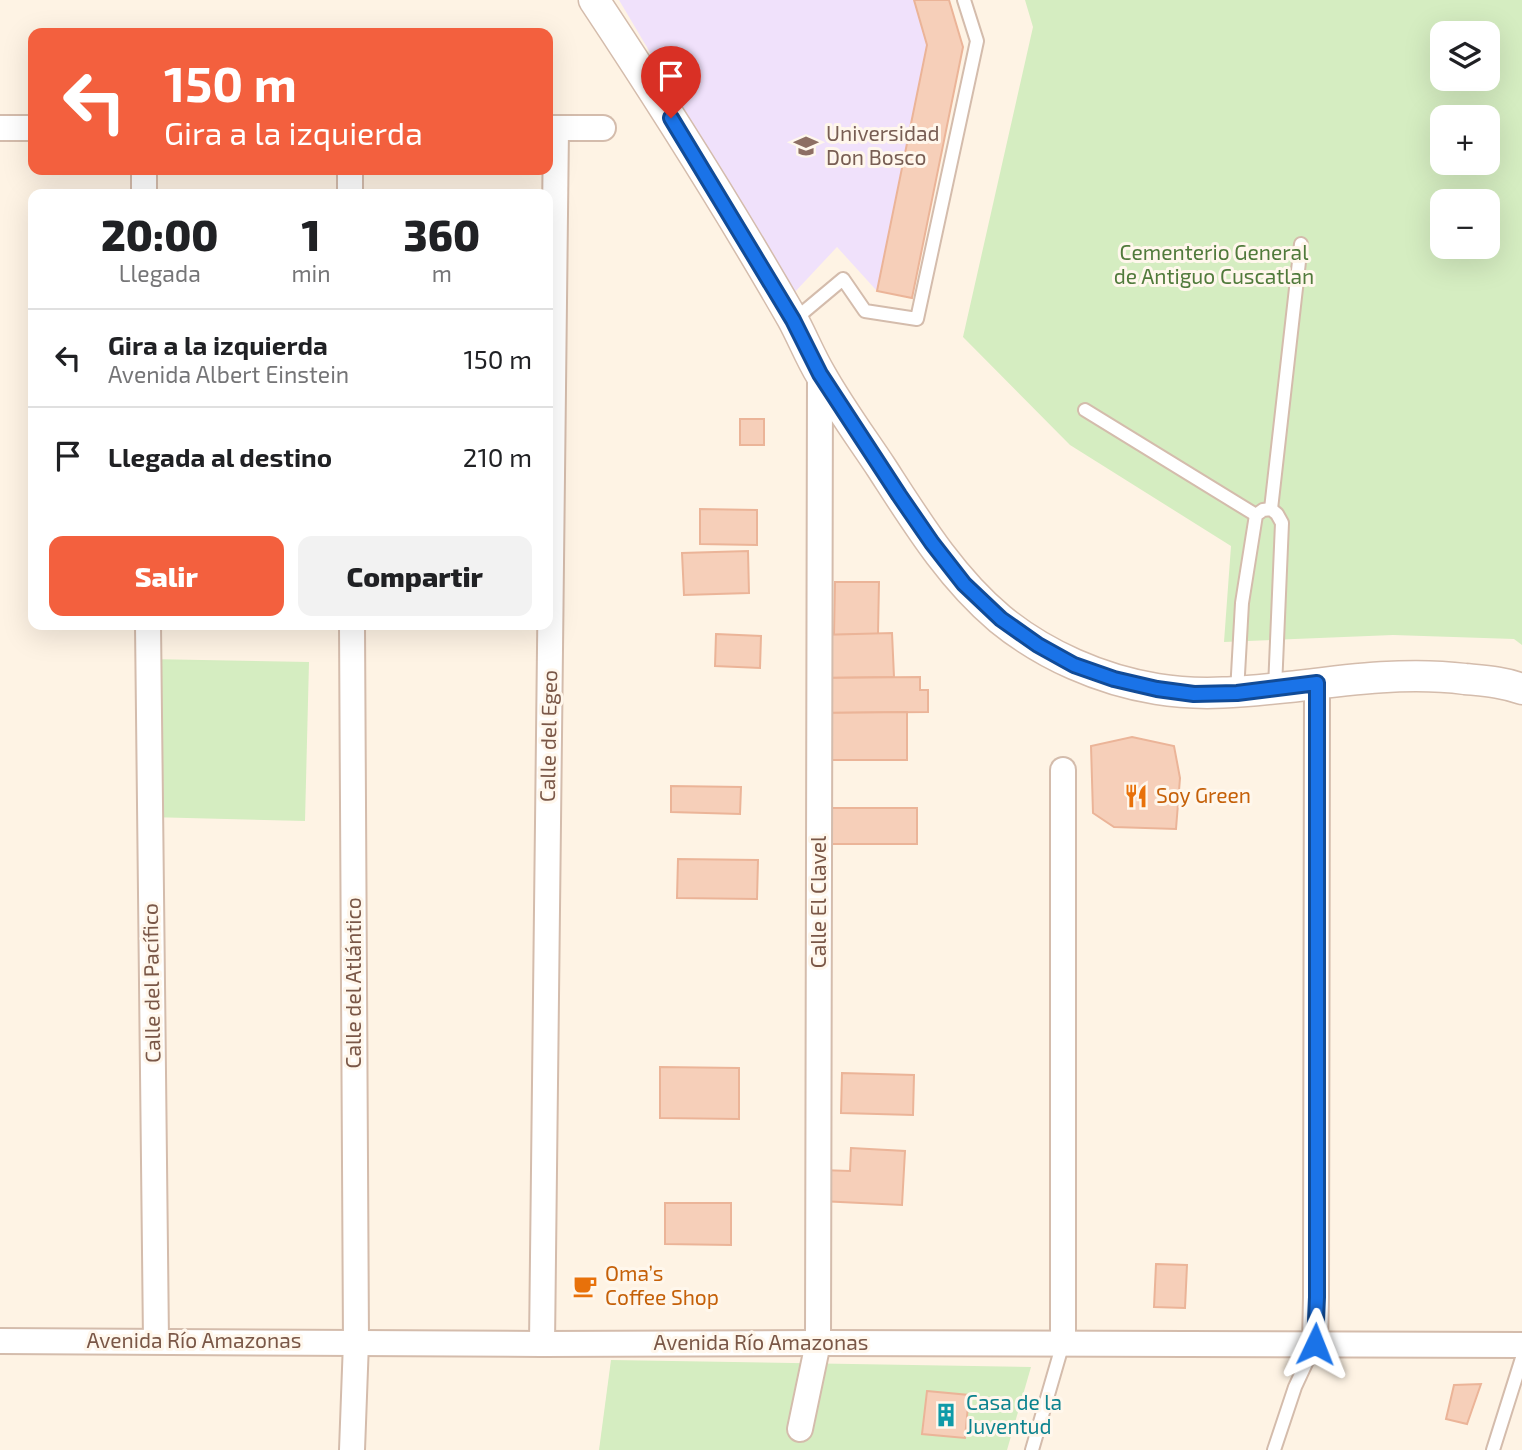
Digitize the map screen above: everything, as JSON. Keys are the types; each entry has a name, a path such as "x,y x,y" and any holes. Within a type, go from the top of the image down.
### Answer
{"street":[{"path":"594,0 683,137 793,320 820,374 932,543 964,584 1001,619 1038,645 1074,665 1114,679 1194,694 1237,693 1380,677 1443,676 1507,683 1522,688"},
{"path":"0,128 28,128"},
{"path":"553,128 603,128"},
{"name":"Calle El Clavel","path":"800,1429 818,1343 820,374"},
{"name":"Calle del Pacífico","path":"148,630 156,1341"},
{"name":"Calle del Atlántico","path":"352,630 356,1342 352,1450"},
{"name":"Calle del Egeo","path":"542,1344 548,630"},
{"path":"1315,1344 1317,683"},
{"path":"1063,770 1063,1343"},
{"name":"Avenida Río Amazonas","path":"0,1341 1522,1345"}],"lane":[{"path":"793,320 843,279 865,311 917,318 976,41 964,0"},
{"path":"1271,509 1300,244"},
{"path":"1085,411 1256,515"},
{"path":"1237,693 1242,603 1256,515 1271,509 1282,523 1275,688"},
{"path":"1032,1450 1063,1343"},
{"path":"1274,1450 1295,1387 1315,1344"},
{"path":"1493,1450 1522,1358"}],"shaded area":[{"name":"Universidad Don Bosco","path":"619,0 914,0 927,45 877,291 837,247 793,294"}],"green space":[{"name":"Cementerio General de Antiguo Cuscatlan","path":"1025,0 1522,0 1522,645 1514,639 1393,635 1224,642 1231,546 1070,445 963,337 1033,27"},
{"path":"148,659 309,662 305,821 148,817"},
{"path":"611,1360 1031,1367 1007,1450 599,1450"}],"building":[{"path":"914,0 949,0 963,47 912,298 877,291 927,45"},
{"path":"740,419 764,419 764,445 740,445"},
{"path":"700,509 757,510 757,545 700,544"},
{"path":"748,551 749,593 684,595 682,553"},
{"path":"835,582 879,582 878,634 834,635"},
{"path":"892,633 894,677 819,678 819,635"},
{"path":"716,634 761,636 760,668 715,666"},
{"path":"920,677 920,690 928,690 928,712 819,713 819,678"},
{"path":"907,712 907,760 819,760 819,713"},
{"name":"Soy Green","path":"1132,737 1174,746 1180,778 1176,829 1114,827 1093,813 1091,746"},
{"path":"671,786 741,787 740,814 671,812"},
{"path":"820,808 917,808 917,844 820,844"},
{"path":"678,859 758,860 757,899 677,898"},
{"path":"660,1067 739,1068 739,1119 660,1118"},
{"path":"842,1073 914,1075 913,1115 841,1113"},
{"path":"851,1148 905,1151 902,1205 820,1201 821,1170 850,1171"},
{"path":"665,1203 731,1203 731,1245 665,1244"},
{"path":"1156,1264 1187,1265 1185,1308 1154,1307"},
{"path":"1481,1384 1467,1424 1446,1419 1454,1385"},
{"name":"Casa de la Juventud","path":"927,1391 969,1395 965,1438 922,1434"}],"place":[{"name":"Universidad Don Bosco","path":"806,146"},
{"name":"Soy Green","path":"1136,796"},
{"name":"Oma’s Coffee Shop","path":"585,1286"},
{"name":"Casa de la Juventud","path":"946,1415"}],"route":[{"path":"671,118 793,320 820,374 899,495 964,584 1001,619 1038,645 1074,665 1114,679 1157,689 1194,694 1237,693 1317,683 1315,1344"}]}
